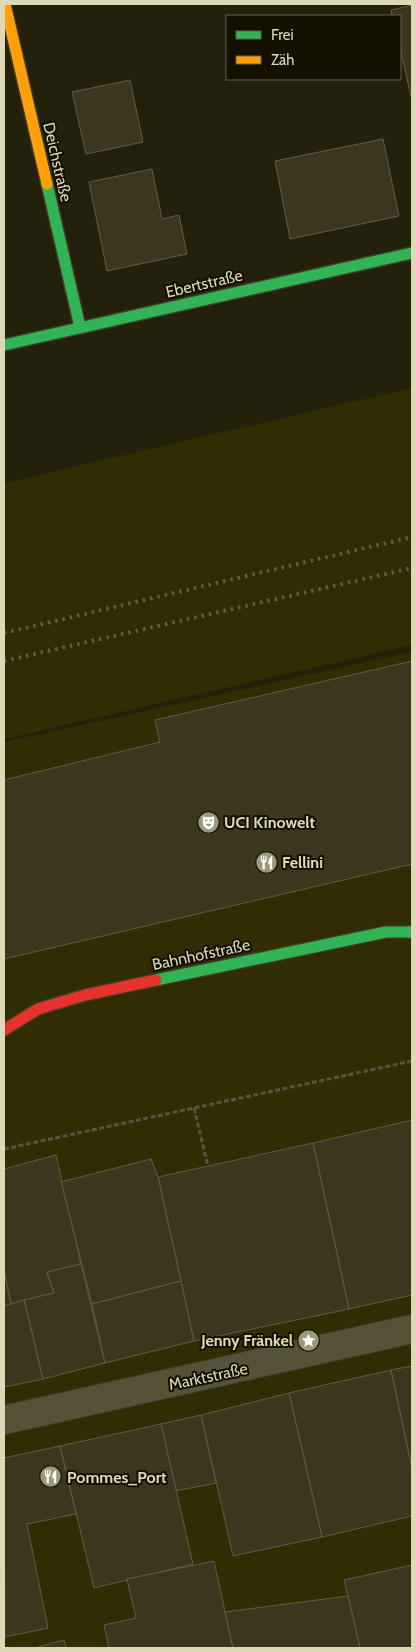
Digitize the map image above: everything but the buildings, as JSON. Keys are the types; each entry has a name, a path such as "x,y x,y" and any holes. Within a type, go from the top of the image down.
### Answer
{"street":[{"name":"Deichstraße","path":"5,4 80,327"},
{"name":"Ebertstraße","path":"4,344 412,253"},
{"name":"Bahnhofstraße","path":"4,1030 38,1009 85,995 386,932 412,932"},
{"name":"Marktstraße","path":"4,1420 412,1329"}],"path":[{"path":"4,1150 412,1061"},
{"path":"194,1108 208,1166"}],"shaded area":[{"path":"412,388 412,645 4,739 4,483"},
{"path":"412,652 412,1648 4,1648 4,742"}],"railway":[{"path":"4,633 412,537"},
{"path":"4,661 412,568"}],"traffic: fast":[{"path":"47,184 80,327"},
{"path":"4,345 412,253"},
{"path":"156,980 386,932 412,932"}],"traffic: slow":[{"path":"5,4 47,184"}],"traffic: jam":[{"path":"4,1030 38,1009 85,995 156,980"}],"place":[{"name":"UCI Kinowelt","path":"208,822"},
{"name":"Fellini","path":"266,862"},
{"name":"Jenny Fränkel","path":"309,1340"},
{"name":"Pommes_Port","path":"51,1477"}]}
